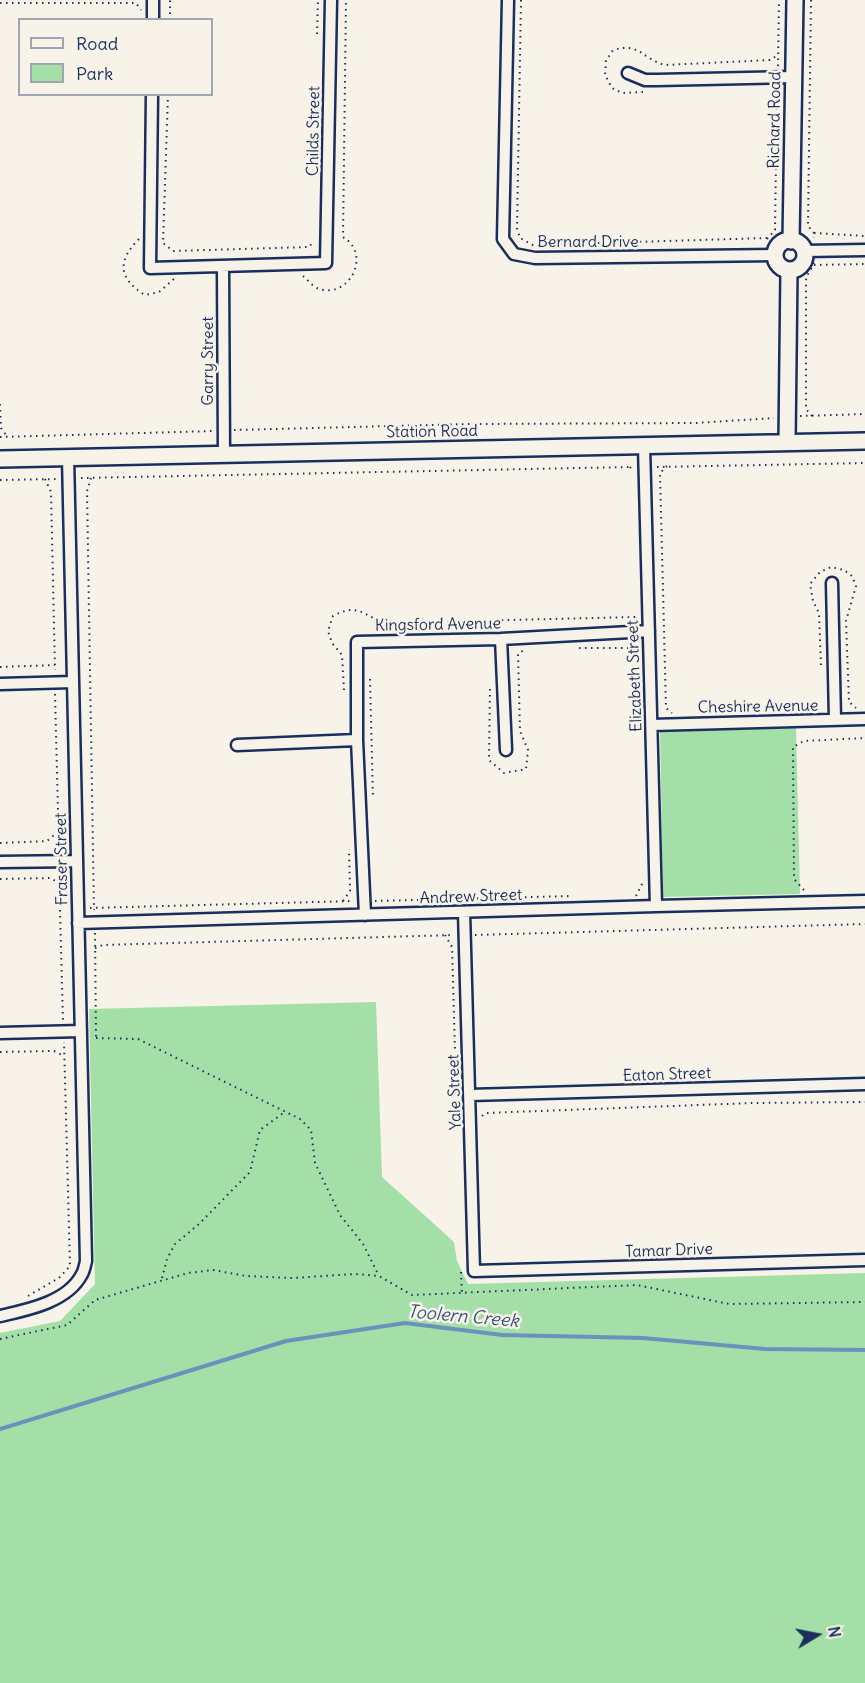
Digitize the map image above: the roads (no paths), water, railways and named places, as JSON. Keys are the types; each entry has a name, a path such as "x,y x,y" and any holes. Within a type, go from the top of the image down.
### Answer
{"street":[{"path":"153,0 153,18"},
{"name":"Childs Street","path":"223,267 326,263 331,0"},
{"name":"Bernard Drive","path":"508,0 503,239 514,254 535,258 771,255"},
{"name":"Richard Road","path":"792,241 795,0"},
{"path":"628,73 645,80 794,77"},
{"path":"152,96 150,268 223,267"},
{"path":"809,251 802,264 794,270 789,270 778,263 771,255 783,243 792,241 809,251 865,250"},
{"name":"Garry Street","path":"223,267 224,455"},
{"path":"787,442 789,270"},
{"name":"Station Road","path":"0,459 865,441"},
{"name":"Elizabeth Street","path":"644,446 656,906"},
{"name":"Fraser Street","path":"0,1316 50,1303 69,1289 82,1275 86,1261 68,457"},
{"path":"832,583 835,720"},
{"name":"Kingsford Avenue","path":"365,915 357,740 357,642 501,639 649,631"},
{"path":"501,639 506,750"},
{"path":"0,684 73,682"},
{"name":"Cheshire Avenue","path":"652,725 865,719"},
{"path":"237,745 357,740"},
{"path":"0,862 77,861"},
{"name":"Andrew Street","path":"78,923 865,902"},
{"name":"Yale Street","path":"464,912 475,1095 474,1271"},
{"path":"0,1033 63,1032 81,1035"},
{"name":"Eaton Street","path":"475,1095 865,1084"},
{"name":"Tamar Drive","path":"474,1271 865,1260"}],"waterway":[{"name":"Toolern Creek","path":"0,1429 286,1341 405,1323 502,1335 643,1338 765,1349 865,1350"}]}
